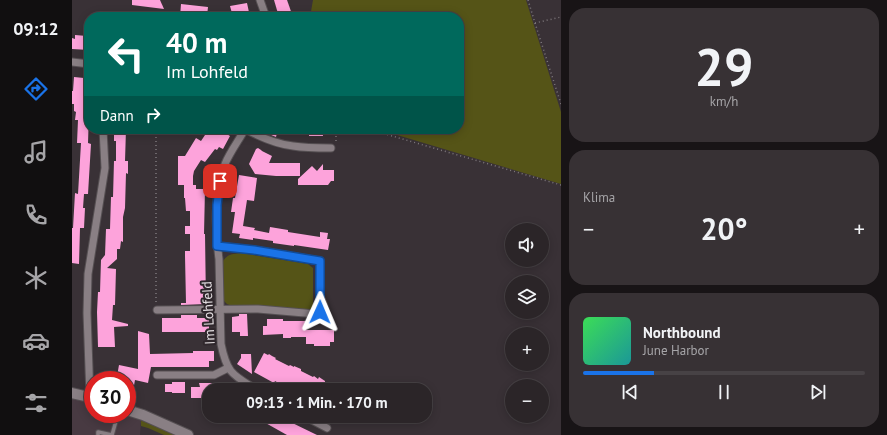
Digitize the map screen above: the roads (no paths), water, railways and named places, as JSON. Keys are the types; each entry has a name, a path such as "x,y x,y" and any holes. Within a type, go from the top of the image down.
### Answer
{"main road":[{"path":"72,393 84,396"},
{"path":"136,413 188,435"}],"street":[{"path":"260,0 264,12"},
{"path":"72,62 84,63"},
{"path":"90,371 87,313 88,274 105,168 103,134"},
{"name":"Im Lohfeld","path":"242,134 225,164 220,181 217,205 217,246 219,259 221,344 228,368 235,376 246,383"},
{"name":"Im Lohfeld","path":"256,134 279,143 293,146 331,148"},
{"path":"156,310 258,309 316,314 320,312 320,261 254,250 217,246"},
{"path":"157,375 214,375 228,368"},
{"path":"317,423 327,428"}],"lane":[{"path":"98,435 98,432 112,435 115,423"}]}
